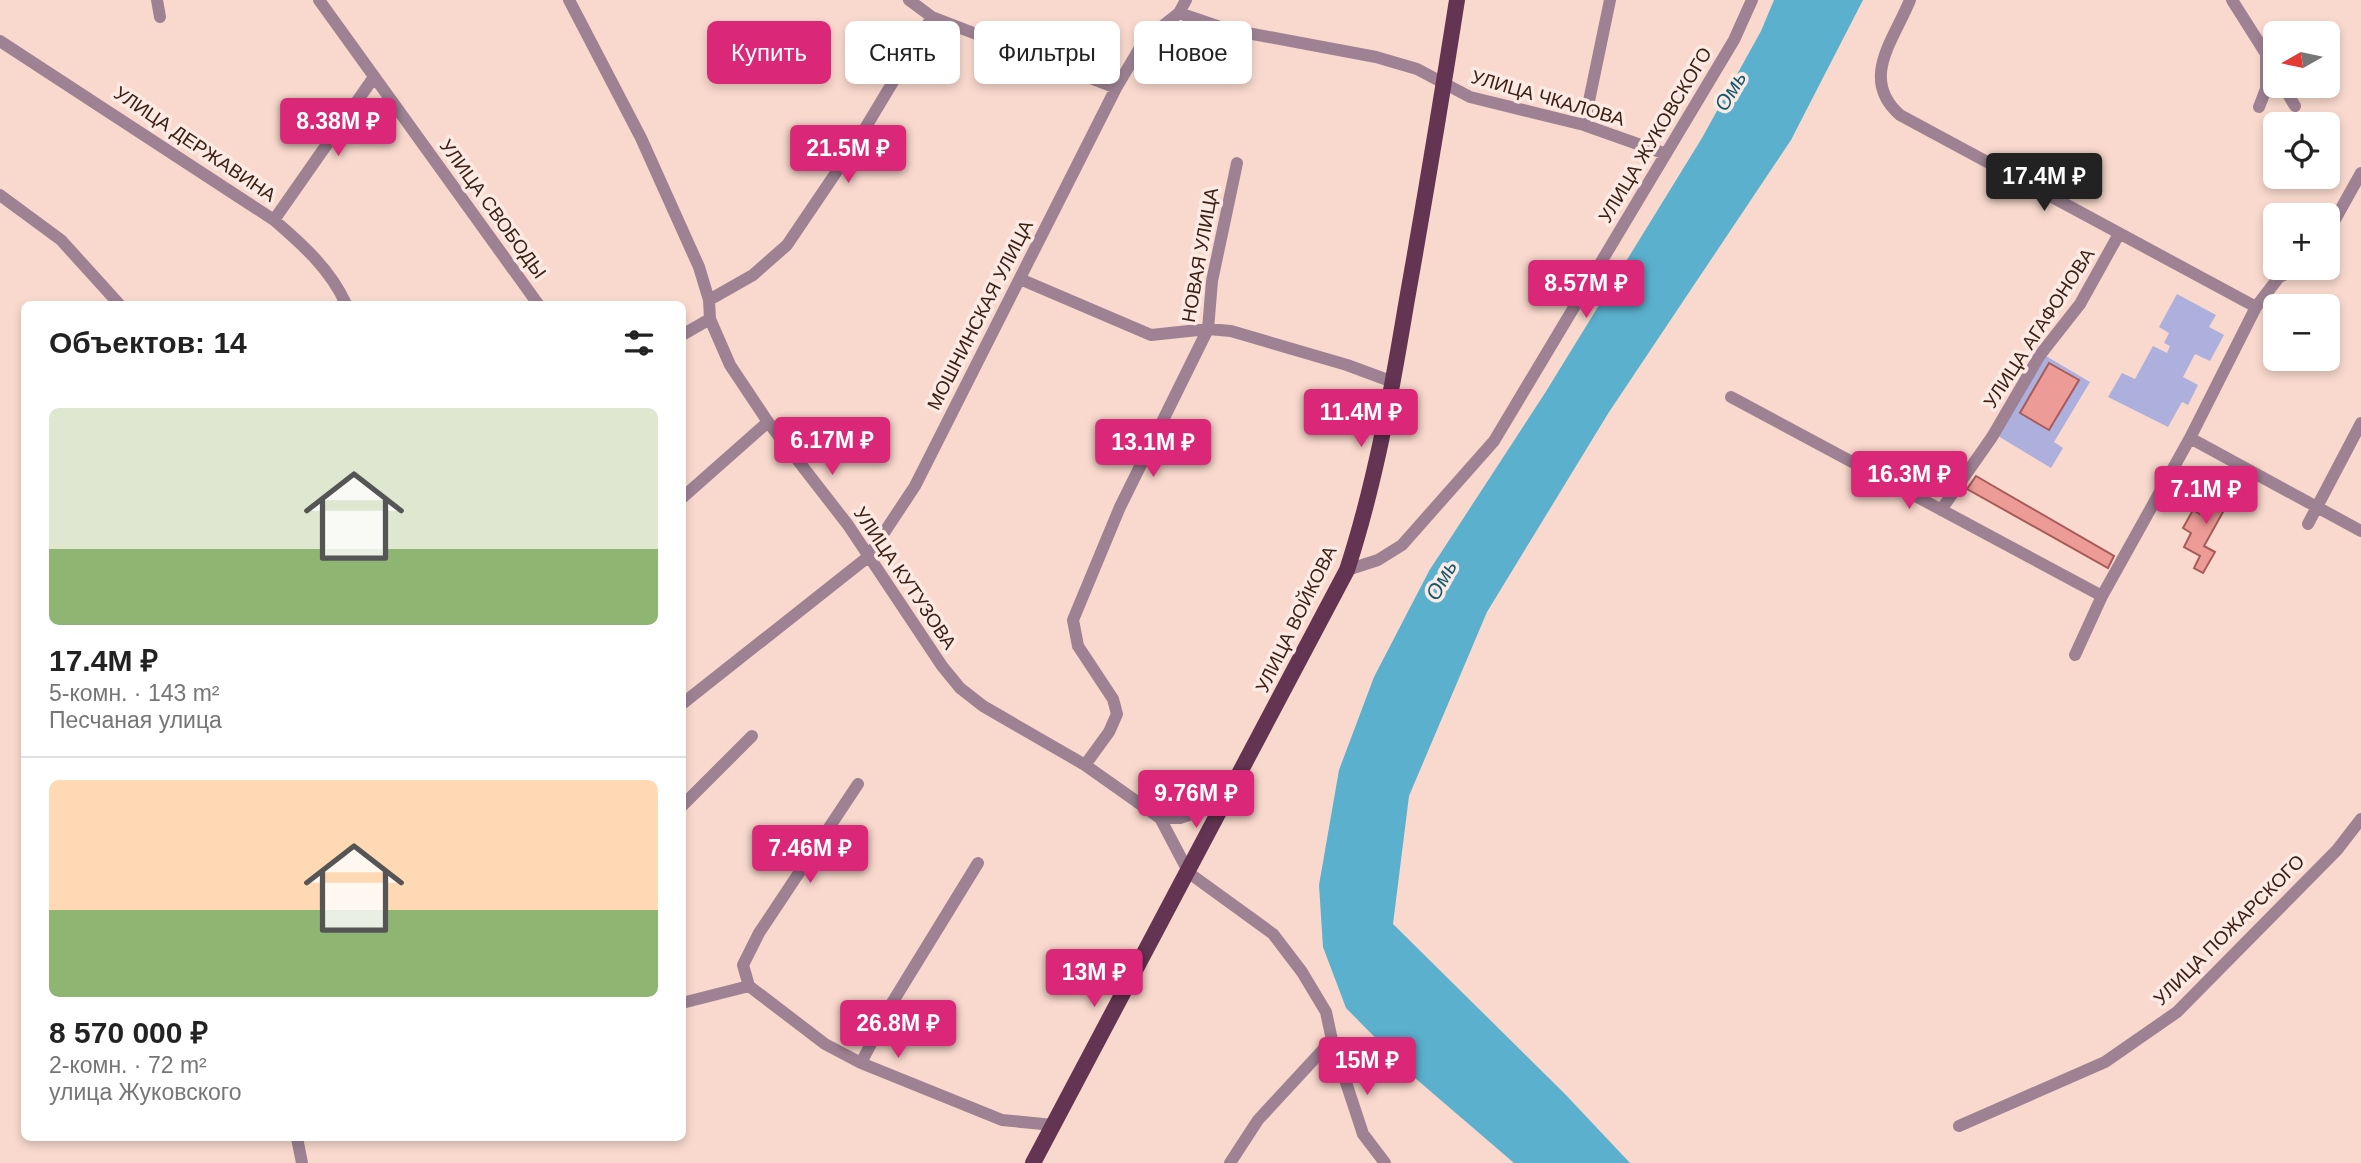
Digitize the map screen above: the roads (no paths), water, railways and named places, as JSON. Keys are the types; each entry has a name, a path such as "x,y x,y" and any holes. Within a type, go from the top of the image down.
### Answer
{"main road":[{"name":"УЛИЦА ВОЙКОВА","path":"1033,1163 1189,873 1347,570 1367,509 1393,382 1457,0"}],"street":[{"path":"157,0 160,17"},
{"name":"УЛИЦА СВОБОДЫ","path":"318,0 536,301"},
{"name":"УЛИЦА КУТУЗОВА","path":"569,0 641,138 699,267 709,300 710,319 730,365 768,422 848,525 942,666 960,688 983,706 1085,765 1160,818 1189,873"},
{"path":"909,0 932,17 1116,88"},
{"name":"МОШНИНСКАЯ УЛИЦА","path":"686,701 868,557 915,486 1116,88 1144,41 1179,13 1186,0"},
{"path":"1584,125 1610,0"},
{"name":"УЛИЦА ЖУКОВСКОГО","path":"1347,570 1378,560 1402,545 1494,441 1734,40 1752,0"},
{"path":"1910,0 1881,64 1882,95 1900,115 2256,307"},
{"path":"2232,0 2263,50"},
{"name":"УЛИЦА ЧКАЛОВА","path":"1179,13 1226,29 1376,57 1417,69 1470,97 1584,125 1665,155"},
{"path":"709,300 752,275 787,245 859,140 932,17"},
{"name":"УЛИЦА ДЕРЖАВИНА","path":"0,41 274,220 325,269 344,301"},
{"path":"274,220 374,77"},
{"path":"2259,107 2263,97"},
{"path":"2290,98 2295,106"},
{"name":"НОВАЯ УЛИЦА","path":"1085,765 1109,732 1117,714 1113,699 1078,646 1073,620 1120,508 1208,329 1212,281 1237,163"},
{"path":"2340,211 2361,173"},
{"path":"0,195 61,240 116,301"},
{"name":"УЛИЦА АГАФОНОВА","path":"1941,510 1992,437 2040,355 2080,304 2119,234"},
{"path":"1020,279 1151,335 1208,329 1231,331 1348,365 1393,382"},
{"path":"2075,655 2102,596 2190,438 2256,307 2277,280"},
{"path":"686,333 710,319"},
{"path":"1731,397 2102,596"},
{"path":"686,494 768,422"},
{"path":"2308,524 2361,423"},
{"path":"2190,438 2361,531"},
{"path":"686,802 752,736"},
{"path":"858,784 759,933 743,965 749,986 825,1044 861,1063 1002,1120 1053,1125"},
{"path":"1160,818 1180,817 1226,802"},
{"name":"УЛИЦА ПОЖАРСКОГО","path":"1959,1126 2105,1062 2178,1012 2337,850 2361,819"},
{"path":"861,1063 892,1003 978,863"},
{"path":"1189,873 1273,934 1302,971 1326,1012 1332,1040 1363,1134 1385,1163"},
{"path":"686,1002 749,986"},
{"path":"1230,1163 1258,1120 1332,1040"},
{"path":"297,1141 302,1163"}],"water":[{"name":"Омь","path":"1774,0 1863,0 1791,140 1609,412 1487,612 1409,796 1393,924 1564,1093 1630,1163 1514,1163 1415,1078 1346,1008 1323,947 1319,885 1339,770 1374,677 1429,571 1545,393 1702,138 1761,31"}]}
